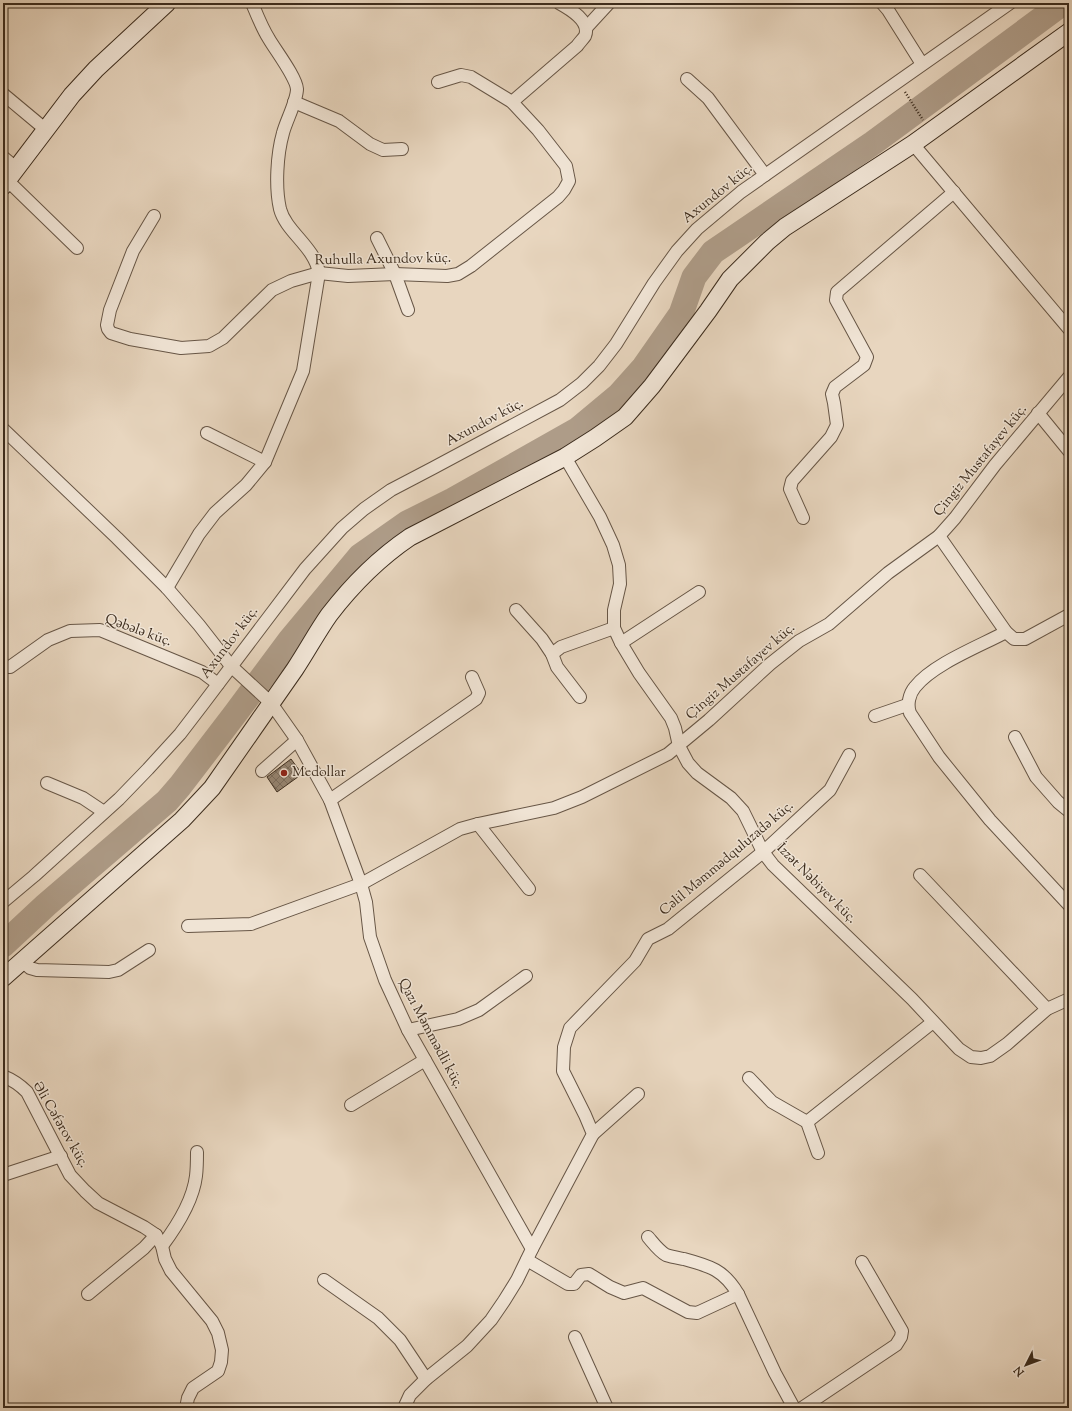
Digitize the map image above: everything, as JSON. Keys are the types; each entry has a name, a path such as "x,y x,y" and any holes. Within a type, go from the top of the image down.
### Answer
{"street":[{"path":"9,178 72,95 96,69 167,3"},
{"path":"167,588 199,534 215,513 246,485 265,462 303,371 319,273 318,265 314,258 284,218 280,208 278,187 279,156 282,134 297,90 294,80 268,38 252,3"},
{"path":"559,3 584,22 586,28"},
{"path":"512,102 577,46 584,36 586,28 610,3"},
{"path":"882,3 922,64"},
{"name":"Axundov küç.","path":"3,902 34,876 104,812 154,763 180,734 305,568 342,528 364,509 391,490 560,400 582,383 599,366 616,344 654,283 677,251 697,229 741,192 1010,3"},
{"path":"3,978 150,849 194,808 212,788 267,700 310,647 328,616 350,589 393,548 410,537 565,457 625,417 652,386 730,279 784,227 931,132 1069,32"},
{"name":"Ruhulla Axundov küç.","path":"154,216 133,251 110,310 108,329 111,333 130,340 181,348 209,346 224,338 272,290 291,281 319,273 348,276 395,274 447,276 458,274 472,266 558,197 569,181 566,166 538,130 512,102 471,77 461,75 438,82"},
{"path":"687,79 708,98 765,175"},
{"path":"3,94 45,129"},
{"path":"294,102 339,122 370,144 383,150 402,149"},
{"path":"913,144 1069,329"},
{"path":"3,158 9,178 77,248"},
{"path":"803,518 790,489 792,481 831,437 837,425 832,394 835,387 864,365 867,357 836,300 837,292 954,192"},
{"path":"377,238 395,274 408,310"},
{"name":"Çingiz Mustafayev küç.","path":"188,926 251,924 361,884 460,829 554,808 648,765 668,754 709,720 770,664 799,641 828,624 888,573 939,536 955,518 995,464 1069,377"},
{"path":"1038,413 1069,451"},
{"name":"Qazı Məmmədli küç.","path":"3,429 167,588 199,625 231,666 267,700 297,740 330,800 361,884 366,902 370,937 385,980 408,1030 529,1254"},
{"path":"207,434 265,462"},
{"name":"İzzət Nəbiyev küç.","path":"565,457 600,517 613,545 619,565 620,584 614,610 614,628 621,643 639,673 671,718 679,746 688,763 697,773 731,798 743,811 763,852 773,865 912,999 959,1049 971,1057 981,1058 990,1056 1007,1044 1047,1009 1069,999"},
{"path":"939,536 1006,632 1014,639 1025,639 1069,615"},
{"path":"621,643 699,592"},
{"path":"516,610 542,639 552,654 557,667 580,697"},
{"path":"552,654 560,647 614,628"},
{"name":"Qəbələ küç.","path":"3,666 10,667 48,640 70,631 100,630 202,672 218,684"},
{"path":"1006,632 943,664 926,676 914,688 908,705 910,713 938,757 985,815 1069,905"},
{"path":"330,800 476,699 479,693 472,677"},
{"path":"875,716 908,705"},
{"path":"1014,737 1036,777 1058,802 1069,811"},
{"path":"262,771 297,740"},
{"name":"Cəlil Məmmədquluzadə küç.","path":"593,1134 563,1071 564,1047 570,1028 634,961 648,939 668,929 763,852 830,790 849,755"},
{"path":"47,783 82,798 104,812"},
{"path":"478,824 529,889"},
{"path":"920,875 1047,1009"},
{"path":"22,961 30,968 38,970 109,972 118,970 149,950"},
{"path":"408,1030 458,1019 479,1010 526,976"},
{"path":"807,1122 934,1022"},
{"path":"351,1105 425,1060"},
{"name":"Əli Cəfərov küç.","path":"3,1076 13,1079 27,1092 70,1175 85,1191 98,1203 144,1227 159,1240"},
{"path":"749,1078 772,1102 807,1122 818,1153"},
{"path":"404,1408 410,1395 426,1379 467,1346 491,1320 504,1301 593,1134 638,1094"},
{"path":"88,1294 144,1248 172,1233 190,1198 196,1178 197,1152"},
{"path":"3,1174 61,1156"},
{"path":"648,1237 660,1251 667,1255 707,1265 731,1281 775,1373 794,1408"},
{"path":"159,1240 165,1259 171,1271 212,1321 218,1333 222,1350 221,1362 218,1371 193,1388 188,1398 186,1408"},
{"path":"529,1254 568,1284 574,1284 581,1276 589,1274 610,1287 624,1293 643,1288 688,1312 697,1313 738,1294"},
{"path":"802,1408 896,1345 901,1337 902,1331 862,1262"},
{"path":"324,1280 378,1318 400,1340 426,1379"},
{"path":"575,1337 607,1408"}],"path":[{"path":"898,81 931,132"}],"building":[{"path":"291,759 302,774 277,792 267,777"}],"waterway":[{"path":"3,945 46,905 167,801 180,786 290,640 360,556 407,523 453,500 577,430 619,395 644,367 681,314 694,277 713,252 873,143 1063,3"}],"place":[{"name":"Medollar","path":"284,773"}]}
